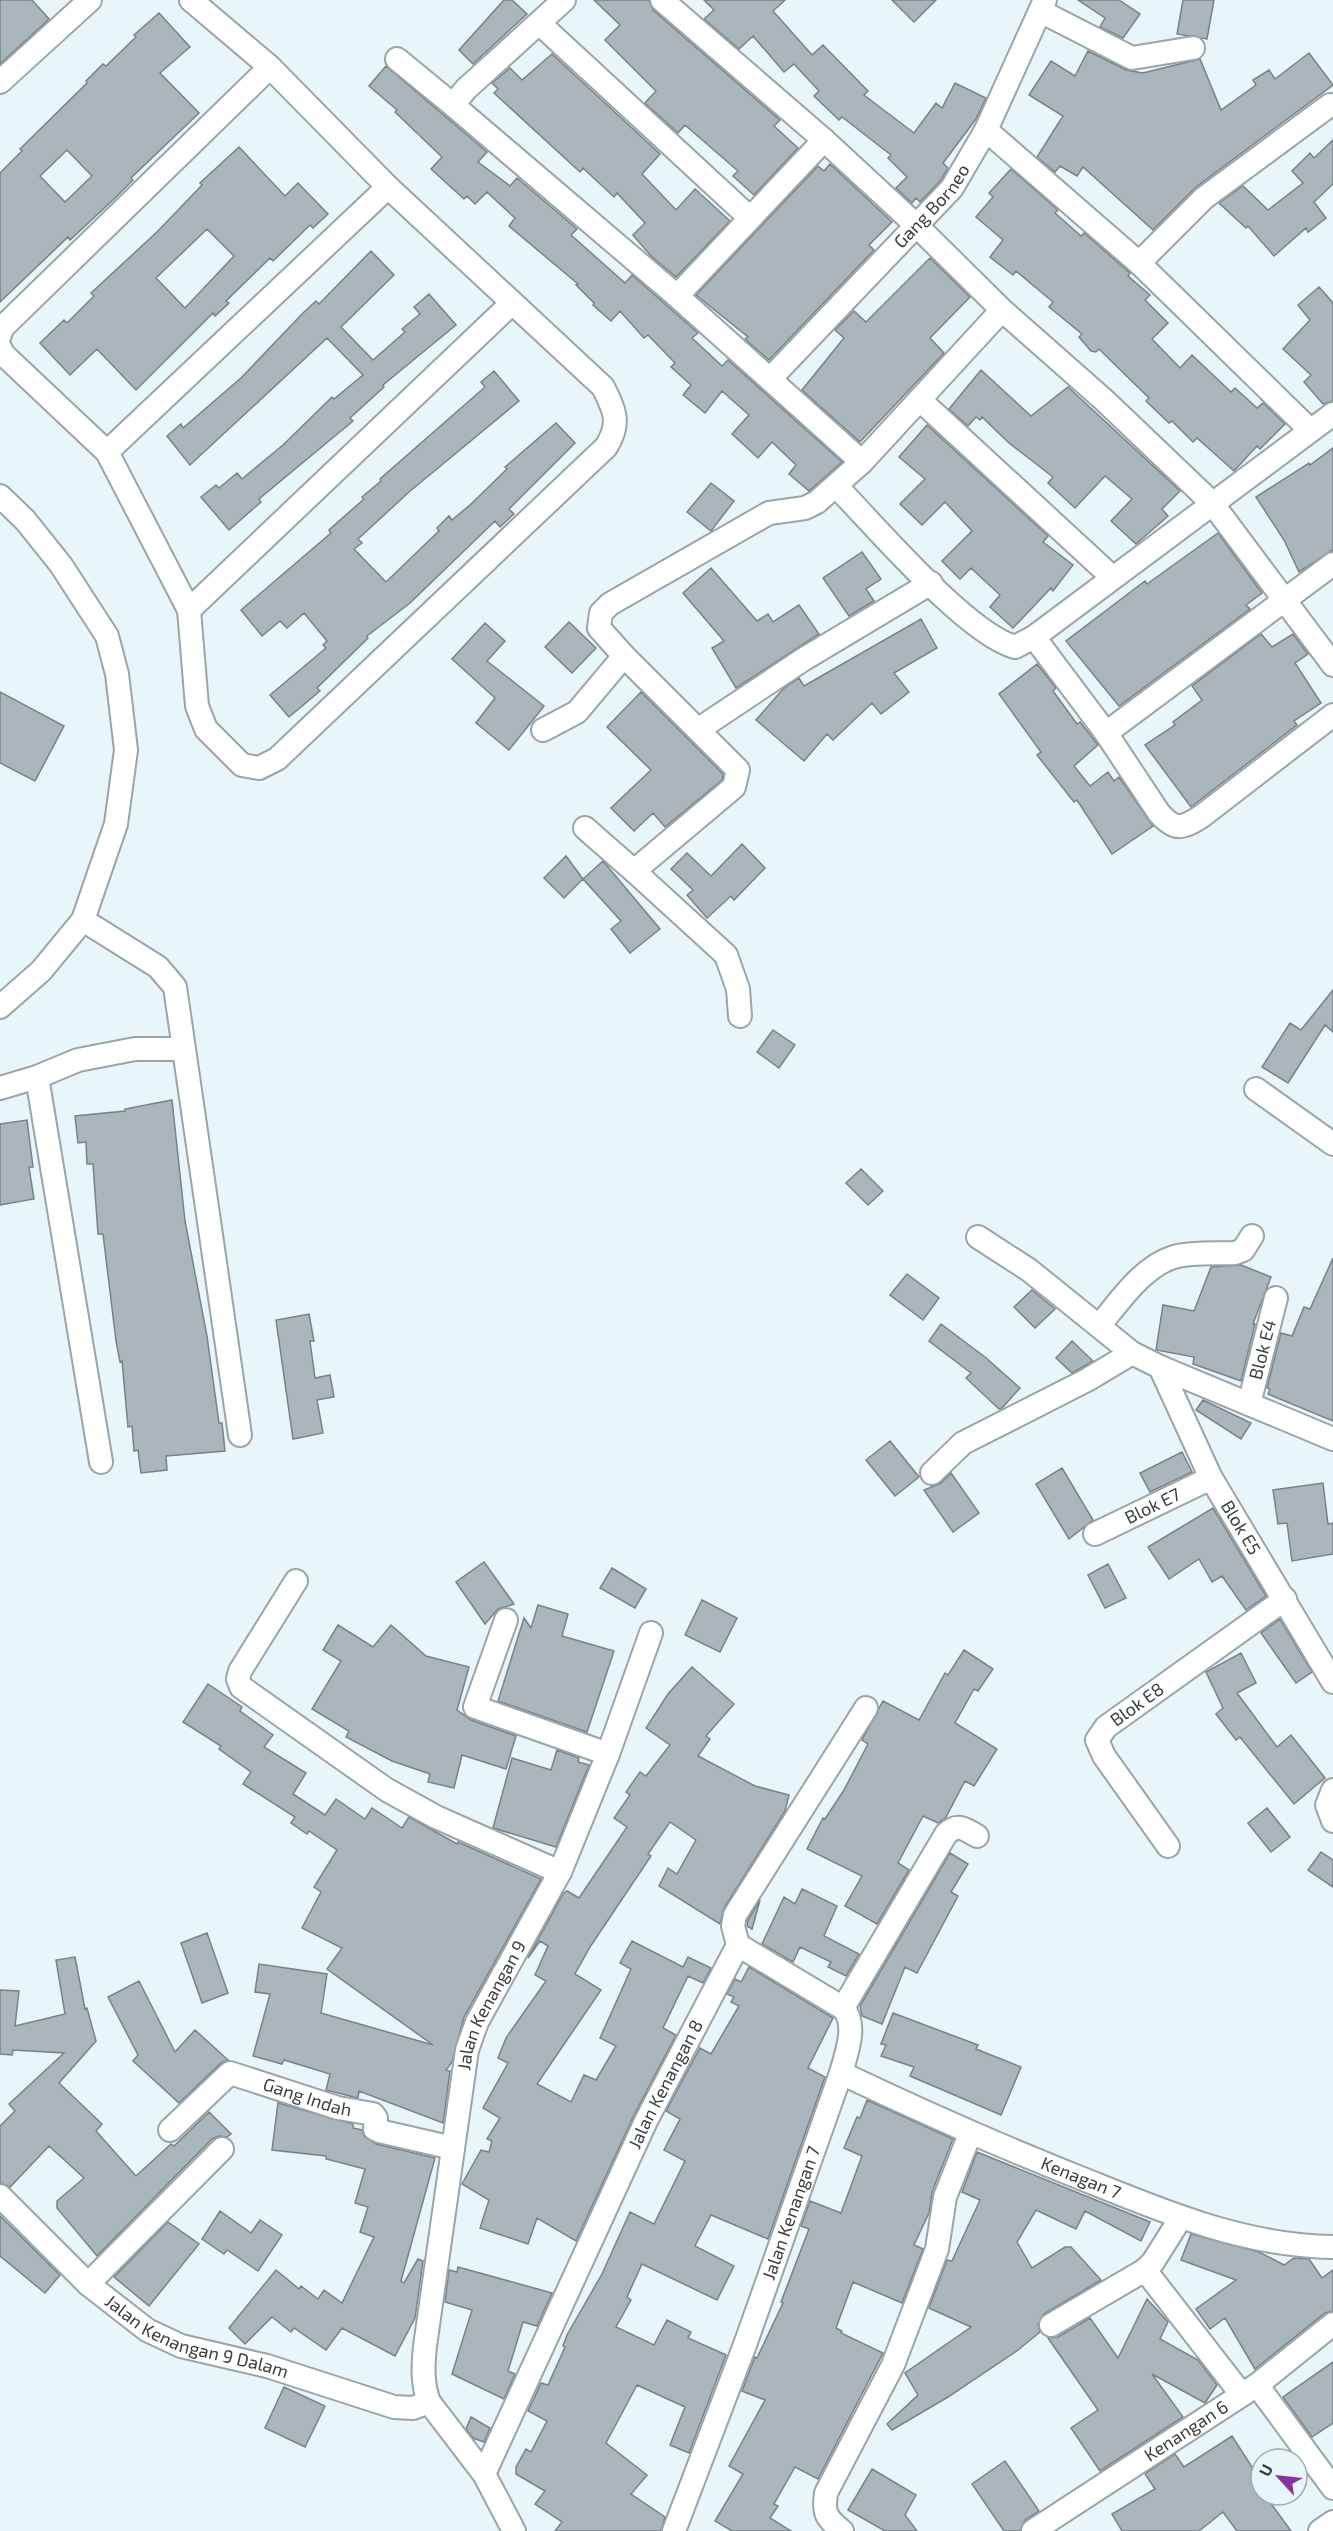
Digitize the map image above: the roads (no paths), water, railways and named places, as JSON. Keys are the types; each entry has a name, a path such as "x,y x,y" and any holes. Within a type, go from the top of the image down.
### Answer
{"street":[{"path":"0,82 90,0"},
{"path":"0,348 4,355 107,452 189,610 196,706 206,729 242,765 259,768 277,759 606,447 615,433 615,410 603,387 388,188 270,68 191,0"},
{"path":"453,105 466,90 564,0"},
{"path":"662,0 824,140 916,225 1002,310 1104,400 1212,503 1286,599 1333,665"},
{"path":"1043,5 1132,58 1192,48"},
{"name":"Gang Borneo","path":"770,379 952,188 986,130 1043,5"},
{"path":"539,23 750,218"},
{"path":"397,59 677,296 862,462"},
{"path":"0,335 2,328 270,68"},
{"path":"1139,263 1204,198 1330,105"},
{"path":"986,130 1139,263 1310,430"},
{"path":"677,296 824,140"},
{"path":"107,452 388,188"},
{"path":"189,610 511,304"},
{"path":"634,871 737,782 735,765 624,656 599,628 601,613 610,604 770,513 805,508 837,487 1002,310"},
{"path":"920,400 1112,577"},
{"path":"837,487 931,583 990,636 1003,644 1015,647 1034,637 1333,414"},
{"path":"0,496 25,520 66,574 106,636 117,674 126,750 117,813 83,920 41,971 0,1007"},
{"path":"1106,733 1333,564"},
{"path":"699,729 804,659 931,583"},
{"path":"1034,637 1106,733 1159,813 1168,824 1178,827 1190,824 1202,816 1333,715"},
{"path":"543,730 577,712 624,656"},
{"path":"585,828 726,955 738,989 740,1016"},
{"path":"83,920 158,967 174,987 240,1434"},
{"path":"0,1088 37,1077 78,1059 101,1054 135,1049 183,1049"},
{"path":"37,1077 101,1462"},
{"path":"1256,1089 1333,1144"},
{"path":"1099,1326 1130,1289 1159,1263 1175,1256 1235,1253 1243,1250 1252,1236"},
{"path":"978,1237 1029,1270 1132,1353 1160,1367 1333,1439"},
{"name":"Blok E4","path":"1249,1404 1276,1298"},
{"path":"932,1473 963,1443 1087,1380 1132,1353"},
{"name":"Blok E5","path":"1160,1367 1211,1478 1333,1682"},
{"name":"Blok E7","path":"1095,1534 1211,1478"},
{"path":"296,1581 240,1671 238,1679 241,1687 387,1790 436,1817 560,1872"},
{"name":"Blok E8","path":"1168,1846 1104,1756 1097,1740 1106,1727 1285,1599"},
{"path":"506,1620 475,1707 608,1754"},
{"name":"Jalan Kenangan 9","path":"429,2402 423,2374 467,2050 477,2022 560,1872 608,1754 651,1633"},
{"path":"866,1708 735,1915 733,1926 738,1945 843,2008 946,1834 952,1828 962,1826 976,1836"},
{"path":"1333,1790 1327,1805 1333,1821"},
{"name":"Jalan Kenangan 8","path":"484,2474 646,2121 738,1945"},
{"name":"Jalan Kenangan 7","path":"674,2531 746,2342 841,2073 850,2033 848,2014 843,2008"},
{"name":"Gang Indah","path":"170,2130 230,2073 338,2108 373,2114 376,2118 375,2129 379,2131 453,2148"},
{"name":"Kenagan 7","path":"841,2073 970,2134 1180,2219 1277,2244 1333,2247"},
{"path":"842,2531 827,2519 824,2511 826,2493 893,2365 937,2249 945,2197 970,2134"},
{"path":"88,2284 222,2149"},
{"name":"Jalan Kenangan 9 Dalam","path":"0,2196 88,2284 147,2330 181,2346 267,2366 394,2407 413,2408 429,2402"},
{"path":"1051,2325 1145,2270 1154,2262 1180,2219"},
{"path":"1145,2270 1333,2488"},
{"name":"Kenangan 6","path":"1033,2531 1249,2390 1333,2324"},
{"path":"429,2402 484,2474 514,2531"},
{"path":"1320,2531 1333,2522"}]}
